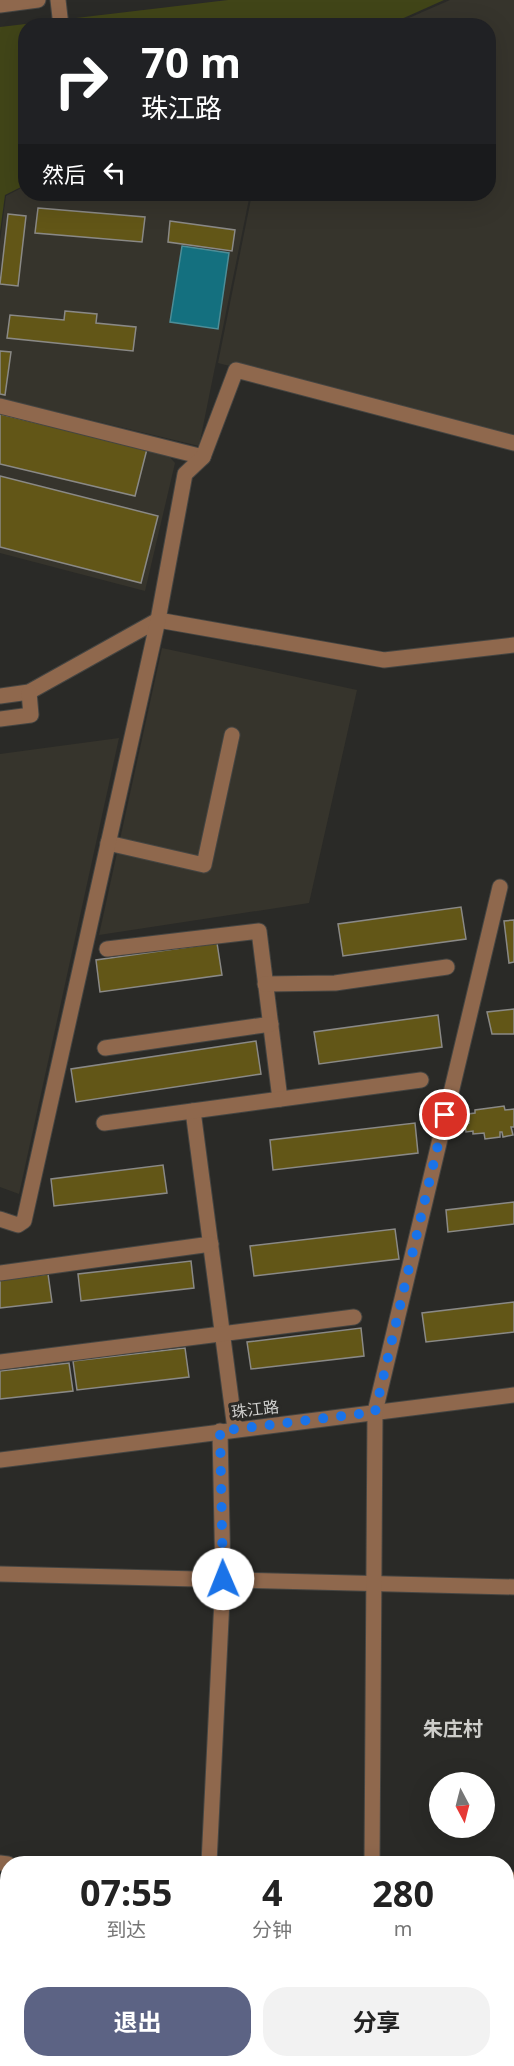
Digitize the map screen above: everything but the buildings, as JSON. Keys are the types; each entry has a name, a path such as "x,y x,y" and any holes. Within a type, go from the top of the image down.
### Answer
{"street":[{"path":"0,4 38,0"},
{"path":"58,0 60,18"},
{"path":"0,1219 18,1225 24,1221 158,620 185,474 203,457 236,370 514,443"},
{"path":"0,406 203,457"},
{"path":"0,696 29,692 158,620 384,660 514,645"},
{"path":"0,719 31,715 29,692"},
{"path":"108,843 204,865 232,735"},
{"path":"372,1856 375,1412 500,887"},
{"path":"107,949 259,931 280,1099"},
{"path":"265,984 335,983 447,967"},
{"path":"105,1048 271,1024"},
{"path":"104,1123 421,1080"},
{"path":"193,1111 223,1334 227,1430 223,1579 209,1856"},
{"path":"0,1273 211,1244"},
{"path":"0,1362 354,1317"},
{"name":"珠江路","path":"0,1460 514,1395"},
{"path":"0,1574 514,1587"}],"shaded area":[{"path":"450,0 514,0 514,438 218,363 251,201 496,201 496,18 409,18"},
{"path":"18,190 18,201 249,201 199,446 0,398 0,241 6,196"},
{"path":"0,411 166,453 175,463 145,591 0,553"},
{"path":"162,648 357,690 309,903 99,935"},
{"path":"119,738 19,1194 0,1187 0,754"}],"green space":[{"path":"228,0 444,0 404,18 76,18"},
{"path":"18,25 18,188 5,195 0,232 0,27"}],"water":[{"path":"182,246 229,253 218,329 170,322"}],"district":[{"name":"朱庄村","path":"453,1729"}],"route":[{"path":"223,1579 220,1431 375,1412 445,1115"}]}
